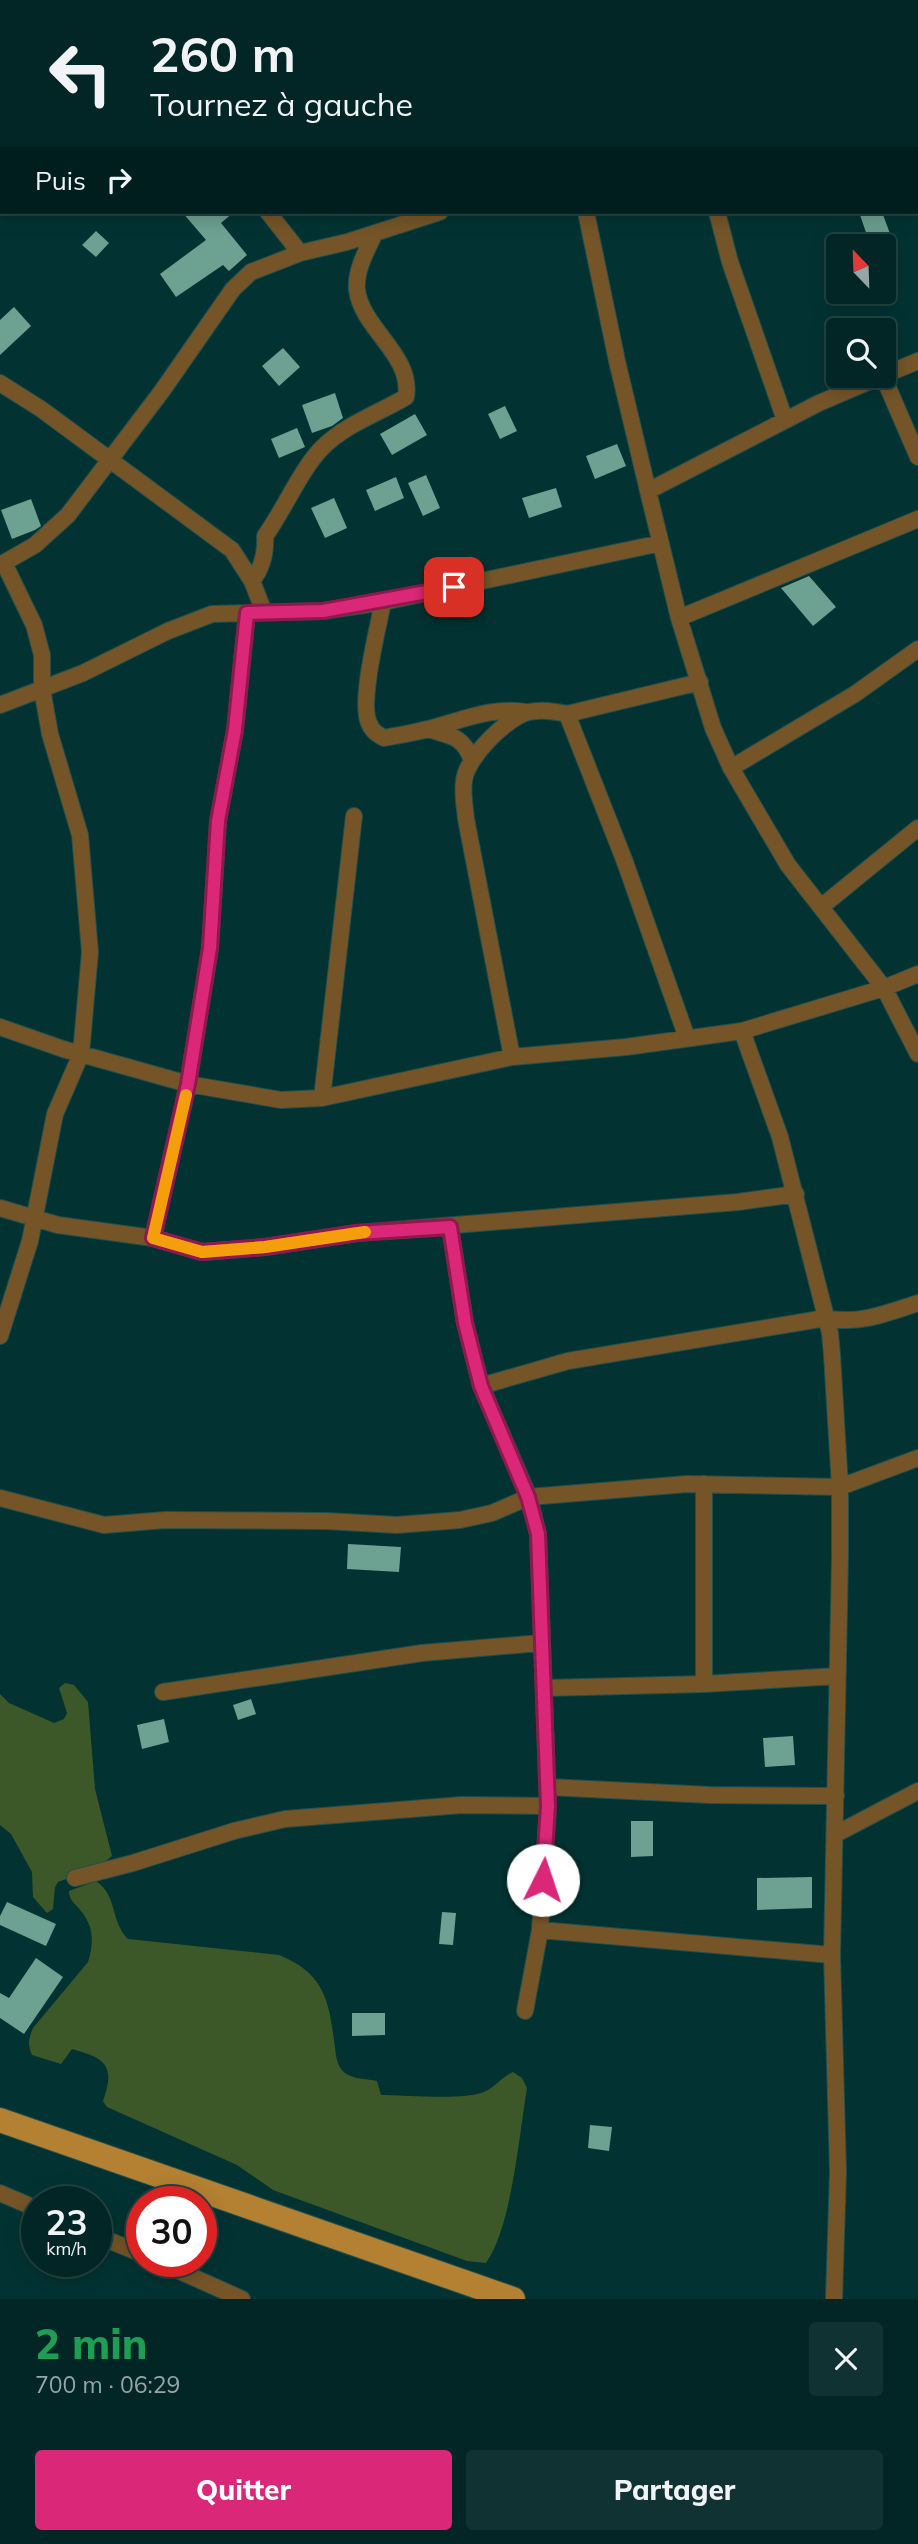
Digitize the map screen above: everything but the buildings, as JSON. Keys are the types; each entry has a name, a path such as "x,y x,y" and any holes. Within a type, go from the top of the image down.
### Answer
{"main road":[{"path":"0,2120 513,2299"}],"street":[{"path":"270,214 300,253"},
{"path":"0,1336 30,1241 55,1114 81,1054 90,952 80,835 50,734 42,689 42,655 34,625 2,564 35,545 68,515 107,460 162,391 233,289 251,272 300,253 347,242 434,214"},
{"path":"586,214 617,361 679,618 713,728 731,768 788,865 884,988 918,1054"},
{"path":"718,214 730,262 785,420"},
{"path":"253,581 260,571 266,551 265,536 320,449 337,434 406,397 408,384 393,350 371,320 357,289 359,269 375,233"},
{"path":"896,370 918,361"},
{"path":"0,383 41,409 107,460 147,485 232,550 253,581 264,612"},
{"path":"648,491 785,420 856,388"},
{"path":"888,388 918,457"},
{"path":"679,618 918,519"},
{"path":"0,705 83,673 168,631 212,614 323,611 383,602 661,543"},
{"path":"383,602 365,704 367,721 374,732 384,738 510,709 526,712 547,710 567,714 700,682"},
{"path":"153,1238 188,1084 210,948 218,821 235,730 247,613"},
{"path":"731,768 855,695 918,649"},
{"path":"512,1057 466,819 463,780 471,758 495,734 526,712"},
{"path":"567,714 625,862 687,1038"},
{"path":"428,729 457,738 466,745 471,758"},
{"path":"322,1098 354,816"},
{"path":"821,907 918,828"},
{"path":"0,1027 81,1054 188,1084 281,1100 322,1098 512,1057 626,1047 743,1031 884,988 918,974"},
{"path":"743,1031 780,1137 796,1194 826,1318 832,1355 840,1558 832,1955 838,2172 834,2299"},
{"path":"0,1208 58,1225 153,1238 202,1252 265,1247 357,1233 738,1202 796,1194"},
{"path":"450,1227 465,1323 481,1386 528,1497 538,1534 548,1806 540,1930 525,2011"},
{"path":"481,1386 568,1361 826,1318 845,1322 864,1319 918,1303"},
{"path":"0,1498 104,1525 165,1520 326,1521 397,1525 460,1520 492,1513 528,1497 704,1484 839,1487 918,1458"},
{"path":"704,1484 704,1684"},
{"path":"163,1692 422,1653 540,1643"},
{"path":"545,1688 704,1684 837,1676"},
{"path":"548,1787 710,1795 836,1796"},
{"path":"836,1834 918,1791"},
{"path":"75,1878 234,1831 285,1819 462,1805 548,1806"},
{"path":"540,1930 832,1955"},
{"path":"0,2193 21,2202"},
{"path":"193,2277 242,2299"}],"green space":[{"path":"65,1683 74,1685 88,1702 95,1789 112,1856 99,1867 58,1882 53,1909 47,1913 33,1897 32,1872 11,1834 0,1825 0,1694 9,1703 54,1723 64,1719 67,1713 59,1688"},
{"path":"96,1881 108,1894 122,1932 128,1939 279,1955 307,1971 316,1981 327,2003 340,2068 352,2076 377,2081 381,2095 466,2096 486,2091 513,2072 522,2078 527,2088 513,2179 502,2227 486,2263 467,2261 273,2190 237,2165 107,2107 103,2101 108,2071 100,2060 93,2056 72,2049 61,2064 32,2055 29,2041 33,2028 88,1962 90,1955 91,1929 71,1900 69,1891"}],"slow traffic":[{"path":"186,1095 153,1238 202,1252 265,1247 365,1232"}],"route":[{"path":"454,587 323,611 247,613 235,730 218,821 210,948 188,1084 153,1238 202,1252 265,1247 357,1233 450,1227 465,1323 481,1386 528,1497 538,1534 548,1806 543,1880"}]}
